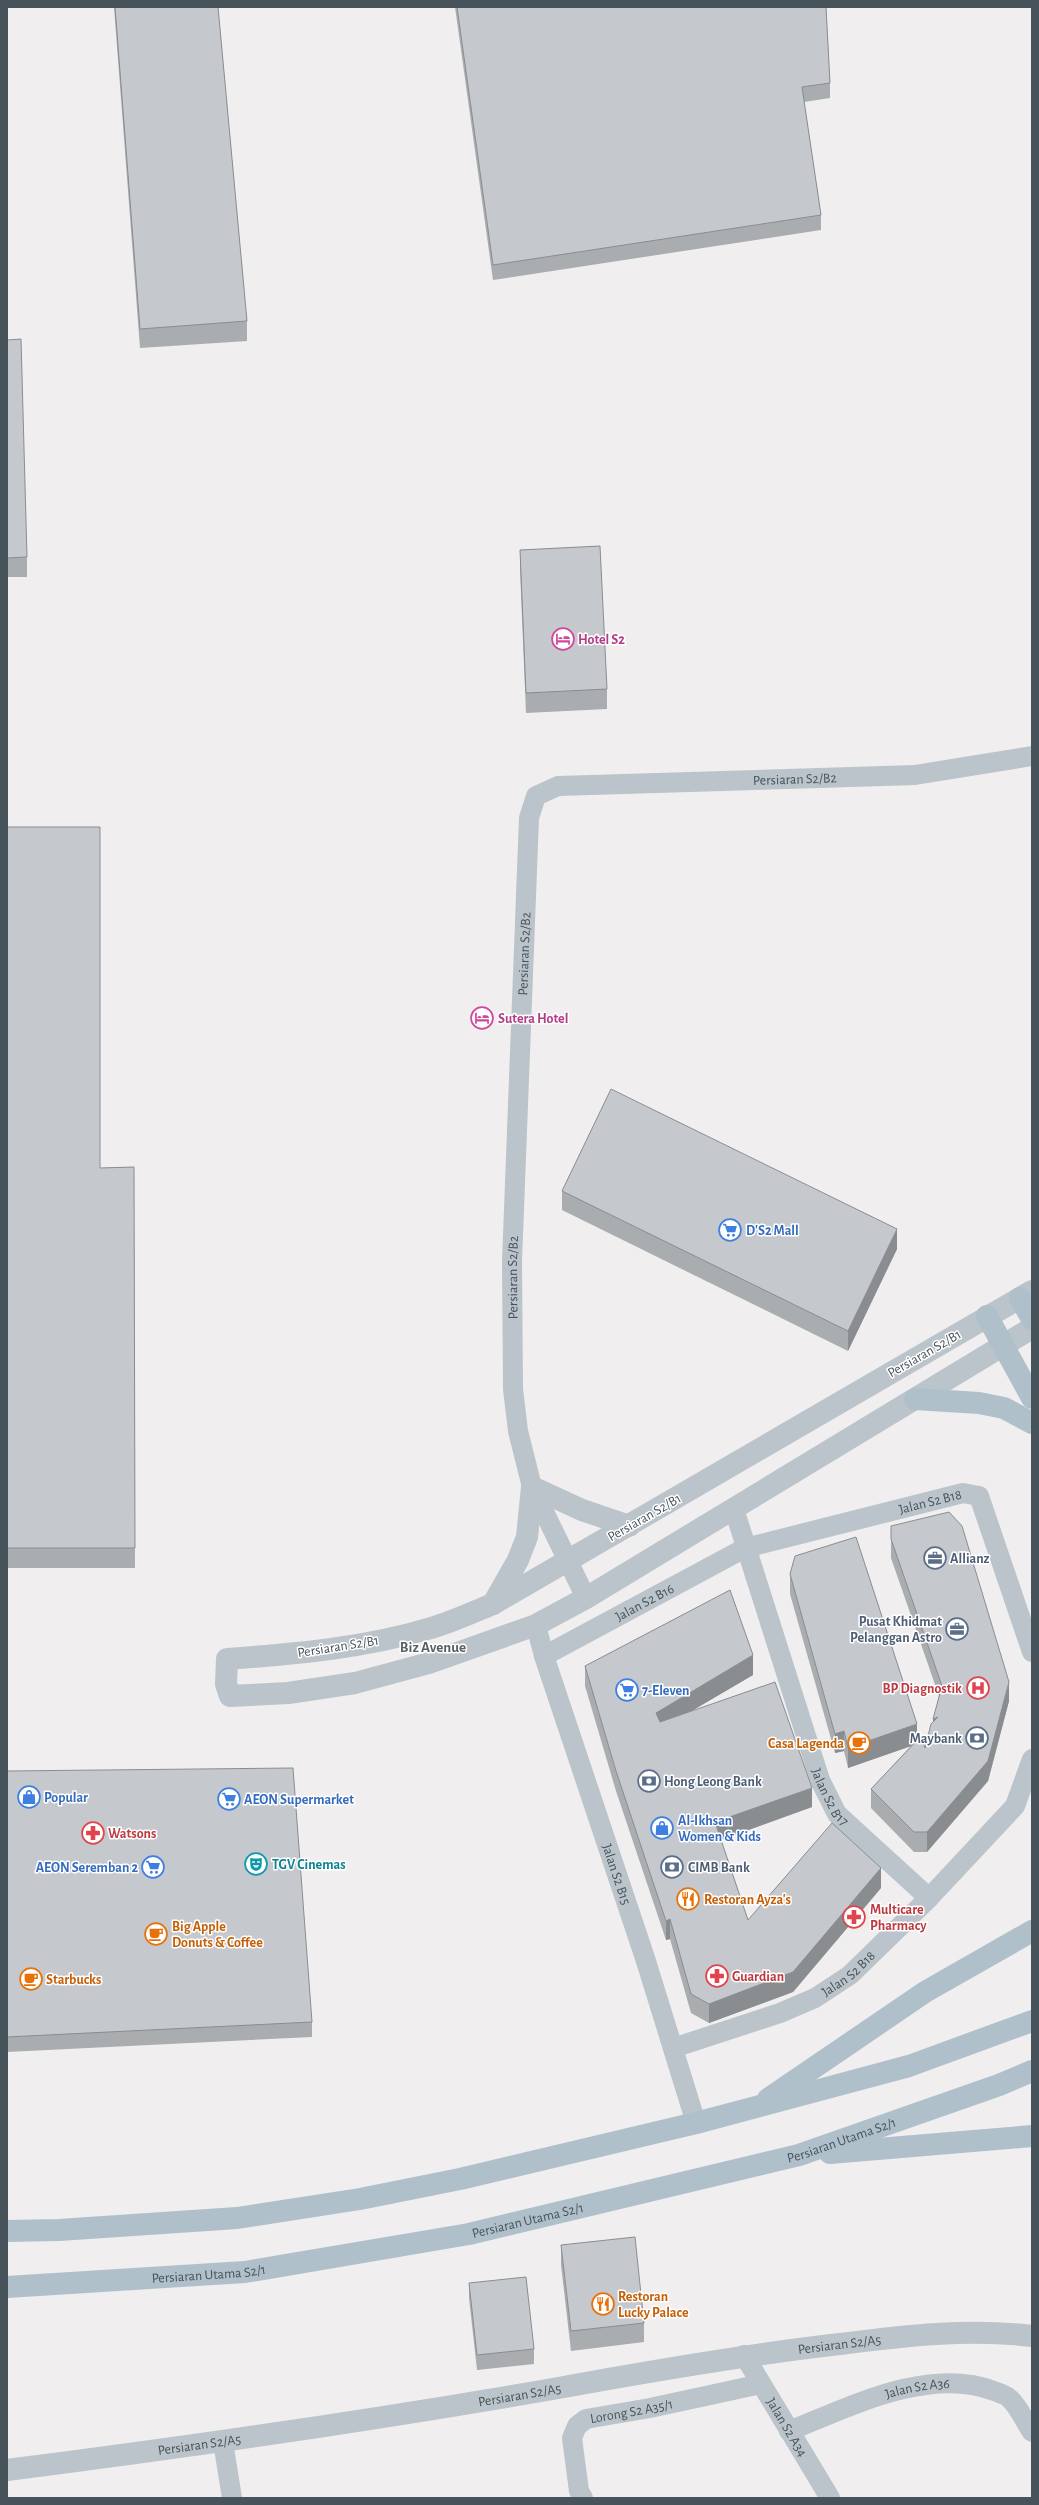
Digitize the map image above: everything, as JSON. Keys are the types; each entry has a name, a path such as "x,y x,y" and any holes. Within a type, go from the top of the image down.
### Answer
{"main road":[{"path":"1026,1294 1032,1319"},
{"path":"988,1316 1032,1398"},
{"path":"915,1399 978,1403 1004,1408 1032,1422"},
{"path":"754,2108 925,1992 1032,1931"},
{"path":"7,2231 59,2230 237,2218 353,2200 460,2179 696,2124 908,2066 1032,2021"},
{"name":"Persiaran Utama S2/1","path":"7,2288 245,2272 469,2234 799,2155 999,2085 1032,2071"},
{"path":"799,2155 1032,2136"}],"street":[{"name":"Persiaran S2/B2","path":"586,1598 569,1560 532,1487 518,1431 513,1390 512,1261 529,818 536,796 558,786 915,775 1032,756"},
{"name":"Persiaran S2/B1","path":"536,1625 429,1663 355,1683 288,1694 230,1696 226,1684 227,1659 275,1656 360,1645 431,1628 494,1604 1026,1294"},
{"path":"536,1625 586,1598 1032,1328"},
{"path":"494,1604 518,1560 527,1538 532,1487 582,1510 629,1526"},
{"name":"Jalan S2 B18","path":"745,1548 963,1493 979,1496 1032,1652"},
{"name":"Jalan S2 B17","path":"734,1509 745,1548 820,1780 836,1814 929,1898"},
{"name":"Jalan S2 B16","path":"544,1656 745,1548"},
{"name":"Jalan S2 B15","path":"536,1625 544,1656 673,2048 696,2124"},
{"name":"Jalan S2 B18","path":"673,2048 780,2013 815,1998 850,1975 929,1898 1015,1806 1032,1759"},
{"name":"Persiaran S2/A5","path":"7,2470 223,2442 409,2414 744,2355 915,2335 998,2332 1032,2336"},
{"name":"Jalan S2 A34","path":"744,2355 830,2498"},
{"name":"Lorong S2 A35/1","path":"576,2496 572,2438 577,2426 586,2419 650,2408 761,2384"},
{"name":"Jalan S2 A36","path":"789,2431 887,2394 922,2386 955,2384 982,2387 1010,2398 1032,2432"},
{"path":"223,2442 232,2498"}],"building":[{"path":"115,7 218,7 247,321 140,329"},
{"path":"457,7 826,7 830,83 802,87 821,215 493,265"},
{"path":"21,339 27,557 7,558 7,340"},
{"name":"Hotel S2","path":"600,546 607,689 526,693 520,550"},
{"path":"7,827 100,827 100,1168 134,1167 135,1548 7,1548"},
{"name":"D'S2 Mall","path":"611,1089 897,1229 848,1331 562,1191"},
{"path":"949,1512 962,1526 1009,1682 988,1761 927,1832 914,1832 871,1789 921,1736 925,1748 931,1724 938,1717 933,1719 942,1686 891,1539 891,1526"},
{"path":"856,1537 917,1724 848,1748 844,1731 835,1734 790,1574 795,1556"},
{"path":"730,1590 753,1655 656,1713 660,1722 775,1682 812,1788 715,1822 748,1920 832,1823 881,1868 793,1972 709,2004 691,1994 670,1919 666,1921 616,1771 585,1666"},
{"name":"AEON Seremban 2","path":"293,1768 312,2022 7,2037 7,1771"},
{"name":"Restoran Lucky Palace","path":"635,2237 644,2323 571,2331 561,2245"},
{"path":"526,2277 534,2349 477,2355 469,2283"}],"place":[{"name":"Hotel S2","path":"563,639"},
{"name":"Sutera Hotel","path":"482,1018"},
{"name":"D'S2 Mall","path":"730,1230"},
{"name":"Allianz","path":"935,1558"},
{"name":"Pusat Khidmat Pelanggan Astro","path":"957,1629"},
{"name":"BP Diagnostik","path":"978,1688"},
{"name":"7-Eleven","path":"627,1690"},
{"name":"Maybank","path":"977,1738"},
{"name":"Casa Lagenda","path":"859,1743"},
{"name":"Hong Leong Bank","path":"649,1781"},
{"name":"Popular","path":"29,1797"},
{"name":"AEON Supermarket","path":"229,1799"},
{"name":"Al-Ikhsan Women & Kids","path":"662,1828"},
{"name":"Watsons","path":"93,1833"},
{"name":"TGV Cinemas","path":"256,1864"},
{"name":"AEON Seremban 2","path":"153,1867"},
{"name":"CIMB Bank","path":"672,1867"},
{"name":"Restoran Ayza's","path":"688,1899"},
{"name":"Multicare Pharmacy","path":"854,1917"},
{"name":"Big Apple Donuts & Coffee","path":"156,1934"},
{"name":"Guardian","path":"717,1976"},
{"name":"Starbucks","path":"31,1979"},
{"name":"Restoran Lucky Palace","path":"603,2304"}],"district":[{"name":"Biz Avenue","path":"433,1647"}]}
